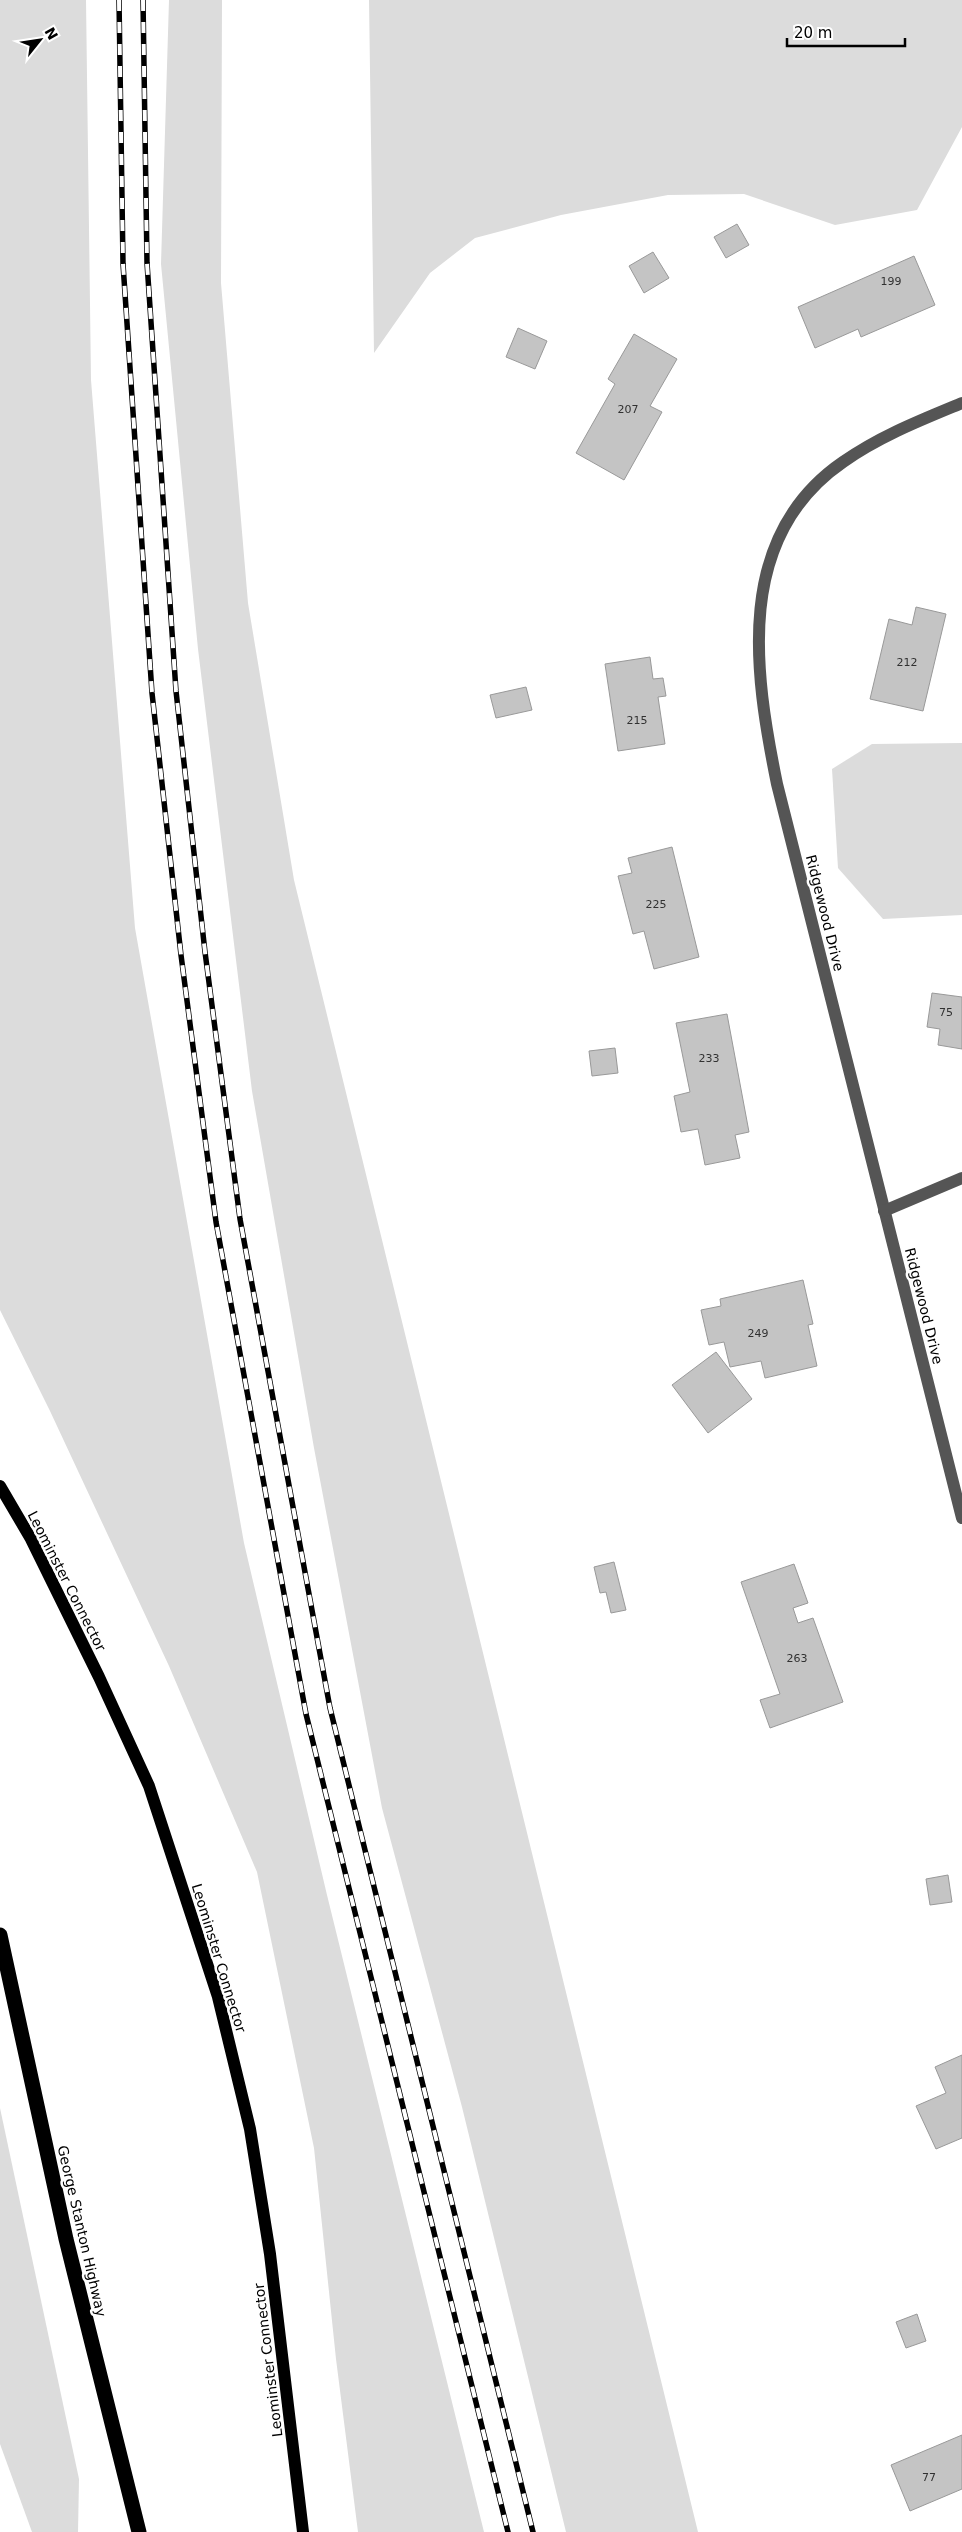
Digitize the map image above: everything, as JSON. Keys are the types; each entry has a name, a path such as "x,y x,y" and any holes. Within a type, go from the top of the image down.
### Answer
{"highway":[{"name":"George Stanton Highway","path":"0,1935 66,2239 139,2532"}],"main road":[{"name":"Leominster Connector","path":"0,1486 31,1539 99,1677 149,1786 218,1998 250,2129 270,2254 303,2532"}],"street":[{"name":"Ridgewood Drive","path":"962,403 875,442 842,462 817,484 793,510 778,537 761,601 760,671 765,719 777,784 962,1518"},
{"path":"884,1211 962,1178"}],"shaded area":[{"path":"0,0 86,0 91,380 135,928 244,1543 327,1895 484,2532 358,2532 336,2359 314,2148 257,1872 169,1666 50,1411 0,1310"},
{"path":"169,0 222,0 221,283 248,603 294,880 698,2532 566,2532 462,2107 382,1808 314,1448 252,1091 198,649 161,264"},
{"path":"369,0 962,0 962,127 917,210 835,225 744,194 668,195 561,215 475,238 430,273 374,353"},
{"path":"962,743 962,915 883,919 838,868 832,769 872,744"},
{"path":"0,2108 79,2479 78,2532 32,2532 0,2444"}],"building":[{"path":"737,224 749,245 726,258 714,237"},
{"path":"653,252 669,278 644,293 629,266"},
{"path":"914,256 935,305 861,337 858,329 815,348 798,307"},
{"path":"518,328 547,341 535,369 506,357"},
{"path":"634,334 677,359 650,406 662,412 624,480 576,453 615,384 608,379"},
{"path":"916,607 946,614 923,711 870,699 889,619 912,625"},
{"path":"650,657 653,679 663,678 666,696 658,697 665,744 618,751 605,664"},
{"path":"526,687 532,710 496,718 490,695"},
{"path":"672,847 699,957 654,969 644,931 633,934 618,876 632,873 628,858"},
{"path":"932,993 962,997 962,1049 938,1045 940,1029 927,1027"},
{"path":"727,1014 749,1132 735,1135 740,1158 705,1165 698,1129 681,1132 674,1096 690,1092 676,1023"},
{"path":"615,1048 618,1073 592,1076 589,1051"},
{"path":"803,1280 813,1324 808,1325 817,1366 765,1378 761,1361 730,1367 724,1342 709,1345 701,1310 721,1306 720,1299"},
{"path":"716,1352 752,1399 708,1433 672,1385"},
{"path":"614,1562 626,1610 611,1613 606,1592 600,1593 594,1567"},
{"path":"794,1564 808,1603 793,1608 798,1623 813,1618 843,1702 770,1728 760,1700 780,1694 741,1582"},
{"path":"948,1875 952,1902 930,1905 926,1879"},
{"path":"962,2055 962,2138 936,2149 916,2106 946,2093 935,2067"},
{"path":"917,2314 926,2341 906,2348 896,2322"},
{"path":"962,2435 962,2489 910,2511 891,2465"}],"railway":[{"path":"119,0 123,264 152,693 181,955 216,1222 306,1714 508,2532"},
{"path":"143,0 147,263 176,691 205,952 240,1219 330,1708 533,2532"}]}
